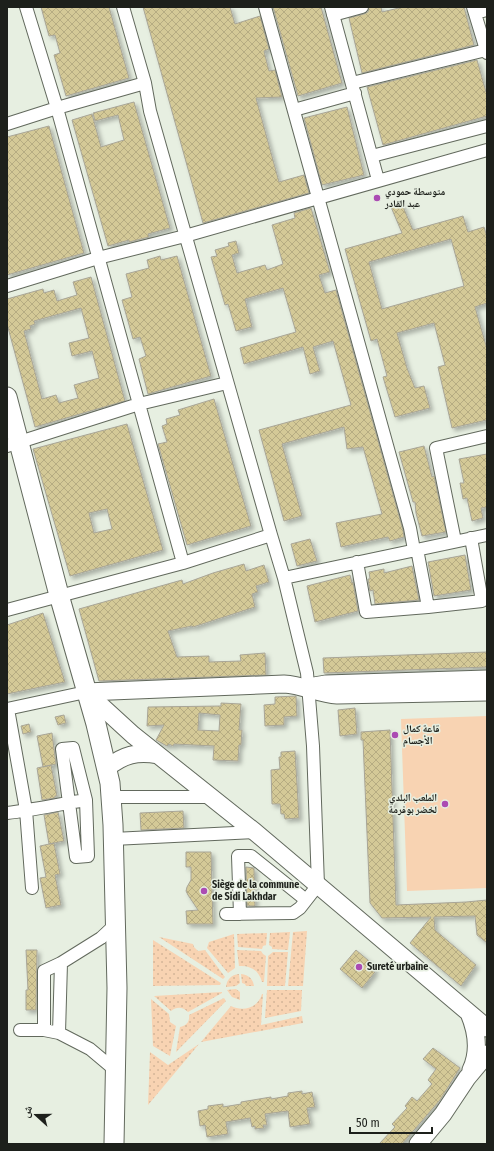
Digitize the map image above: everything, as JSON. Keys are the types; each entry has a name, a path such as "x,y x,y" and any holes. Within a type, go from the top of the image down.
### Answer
{"main road":[{"path":"7,397 13,445 59,595 96,724 107,768 112,797 117,988 114,1144"},
{"path":"309,688 326,684 487,679"},
{"path":"86,692 284,684 309,688 318,692 337,696 487,692"},
{"path":"86,692 115,720 255,832 487,1028"},
{"path":"107,768 115,761 136,753 158,755"},
{"path":"467,1078 473,1065 476,1052 474,1025 468,1012"},
{"path":"418,1144 443,1114 467,1078 487,1054"},
{"path":"467,1078 478,1069 487,1065"}],"street":[{"path":"26,7 56,108 183,563"},
{"path":"123,7 145,83 150,111 270,535 284,578 307,668 313,746 318,885 300,908 293,913 240,909"},
{"path":"266,7 416,549 428,606"},
{"path":"362,7 332,11 378,180"},
{"path":"294,110 353,88 487,51 474,10 487,10"},
{"path":"7,124 56,108 145,83"},
{"path":"372,156 487,126"},
{"path":"7,286 98,258 186,236 318,197 487,150"},
{"path":"13,445 139,404 227,384"},
{"path":"455,541 436,448 487,436"},
{"path":"7,610 183,563 270,535"},
{"path":"284,578 487,535"},
{"path":"357,562 366,612 482,601 471,538"},
{"path":"32,888 26,810 8,709 86,692"},
{"path":"73,748 86,800 88,856 76,857 62,749 73,748"},
{"path":"112,797 211,797"},
{"path":"7,813 86,800"},
{"path":"114,839 255,832"},
{"path":"226,914 240,909 247,904 246,870 239,870 238,856 251,856 306,900"},
{"path":"44,1030 44,971 61,963 101,938 116,924"},
{"path":"59,1033 61,963"},
{"path":"20,1030 44,1030 59,1033 90,1049 115,1070"}],"shaded area":[{"name":"الملعب البلدي لخضر بوفرمة","path":"487,716 487,888 407,891 401,719"},
{"path":"307,931 303,986 288,986 293,932"},
{"path":"290,932 288,950 272,949 269,945 270,933"},
{"path":"267,933 266,945 263,946 262,949 238,947 237,934"},
{"path":"234,934 235,968 228,973 207,948 209,942"},
{"path":"159,937 193,944 198,951 205,950 225,977 223,979"},
{"path":"153,940 221,983 220,985 153,986"},
{"path":"237,950 261,951 266,956 264,982 262,982 257,972 251,968 239,966"},
{"path":"273,952 288,952 285,986 267,986 268,956"},
{"path":"239,974 240,983 236,986 226,987 230,978"},
{"path":"241,974 250,978 253,981 254,986 246,986 242,983"},
{"path":"236,989 240,992 240,1000 232,997 227,990"},
{"path":"267,990 302,990 301,1011 265,1018"},
{"path":"222,992 188,1012 180,1008 175,1008 171,1011 154,996"},
{"path":"262,994 261,1025 302,1016 303,1023 201,1042 231,1006 240,1009 250,1008 257,1003"},
{"path":"224,998 226,1001 176,1052 180,1027 187,1023 189,1020 189,1015"},
{"path":"151,999 169,1014 170,1022 176,1026 170,1056 153,1046"},
{"path":"199,1044 148,1105 150,1052 168,1065"}],"building":[{"path":"41,7 109,7 129,78 66,96 54,55 60,53 55,35 49,36"},
{"path":"143,7 230,7 235,24 260,16 269,49 264,51 269,71 275,70 282,97 256,98 279,182 304,175 309,193 203,223"},
{"path":"273,7 321,7 342,83 298,96"},
{"path":"369,7 381,7 382,12 403,7 464,7 474,45 362,73 349,18 368,12"},
{"path":"477,60 487,92 487,116 383,145 367,87"},
{"path":"134,102 170,228 148,234 149,237 129,242 129,240 108,246 72,120 92,114 101,147 124,140 118,115 95,121 93,113"},
{"path":"347,107 364,175 322,185 304,118"},
{"path":"49,126 84,253 7,275 7,137"},
{"path":"401,202 413,230 463,216 468,232 484,227 487,237 487,303 475,307 487,349 487,420 452,428 438,367 445,365 434,323 397,333 407,368 415,388 424,386 430,408 395,417 383,377 387,376 377,339 371,341 345,249 402,233 391,207","holes":["451,239 464,286 382,309 369,262"]},
{"path":"311,208 330,272 319,275 325,293 336,290 403,530 404,537 390,541 388,537 341,547 336,523 382,514 363,447 347,449 344,427 282,444 302,516 284,521 259,430 351,405 333,341 313,347 320,371 310,374 303,347 244,364 240,348 296,332 283,288 245,299 252,327 236,331 228,304 225,305 211,257 217,256 215,250 229,246 228,243 236,241 239,253 232,255 237,273 265,265 267,270 283,264 272,225 295,218 294,213"},
{"path":"160,256 161,260 177,256 211,376 148,394 139,359 146,356 140,337 133,339 122,300 132,297 126,274 149,268 147,260"},
{"path":"91,277 125,401 35,427 7,324 7,299 43,289 44,293 54,290 57,301 77,295 73,282","holes":["81,308 89,338 69,343 72,356 92,351 99,378 74,385 78,398 59,403 56,395 42,399 24,331 31,329 30,326 35,324 34,321"]},
{"path":"214,399 251,526 187,545 158,444 167,442 162,426 167,424 166,419 180,415 178,410"},
{"path":"127,424 163,550 70,576 33,449","holes":["107,509 112,529 94,533 89,513"]},
{"path":"424,446 432,477 434,476 446,532 422,536 416,513 415,502 413,502 399,452"},
{"path":"487,454 487,507 481,508 483,518 472,521 467,498 463,499 460,483 464,483 459,459"},
{"path":"310,539 317,561 297,566 291,544"},
{"path":"465,555 471,590 434,596 428,562"},
{"path":"244,564 246,571 264,565 269,582 256,586 258,592 252,594 255,607 193,627 168,631 177,657 209,656 209,662 241,661 240,655 265,653 266,675 99,681 79,609 182,580 183,584"},
{"path":"412,566 419,600 375,604 373,590 370,591 368,579 370,579 369,572 384,569 384,573"},
{"path":"350,575 352,583 353,582 358,611 315,622 307,586"},
{"path":"43,613 65,682 7,694 7,625"},
{"path":"487,652 487,667 324,673 323,658"},
{"path":"296,696 297,716 284,717 284,725 265,726 264,705 275,704 275,697"},
{"path":"221,703 241,704 239,730 242,730 238,761 213,760 214,746 174,744 173,746 169,744 167,746 156,740 164,725 147,726 148,707 221,706","holes":["199,713 220,715 219,731 198,730"]},
{"path":"355,708 357,734 340,736 338,710"},
{"path":"64,715 66,723 58,725 55,717"},
{"path":"29,724 31,732 23,734 21,726"},
{"path":"390,730 396,905 487,900 487,943 477,935 475,916 434,917 435,930 476,965 461,986 410,943 431,917 382,918 370,903 363,740 361,740 361,732"},
{"path":"52,733 56,764 43,767 37,736"},
{"path":"295,751 299,818 285,819 284,814 281,814 280,804 272,804 271,770 280,769 279,757 281,757 281,752"},
{"path":"51,765 57,796 55,796 55,798 42,800 37,768"},
{"path":"183,811 184,828 141,830 140,813"},
{"path":"58,812 64,841 49,844 44,815"},
{"path":"54,843 60,874 55,875 61,905 46,908 40,878 46,877 40,846"},
{"path":"186,852 211,852 213,924 187,924 186,911 198,910 186,891 191,880 191,867 186,867"},
{"path":"246,867 254,868 255,906 247,906"},
{"path":"26,950 37,950 36,1010 26,1010 26,990 28,990"},
{"path":"356,950 375,966 373,971 375,972 362,988 340,969"},
{"path":"433,1048 460,1068 440,1100 402,1144 379,1144 395,1127 392,1124 407,1108 405,1106 412,1097 417,1101 432,1084 428,1080 436,1069 423,1059"},
{"path":"302,1091 302,1094 312,1092 315,1107 307,1108 310,1124 290,1127 288,1111 265,1114 267,1125 263,1125 264,1128 255,1129 255,1126 252,1127 250,1118 226,1122 228,1134 207,1137 205,1125 200,1126 198,1111 208,1109 208,1106 223,1104 223,1107 241,1104 241,1102 288,1096 288,1093"}],"place":[{"name":"متوسطة حمودي عبد القادر","path":"377,198"},
{"name":"قاعة كمال الأجسام","path":"395,735"},
{"name":"الملعب البلدي لخضر بوفرمة","path":"445,804"},
{"name":"Siège de la commune de Sidi Lakhdar","path":"204,891"},
{"name":"Sureté urbaine","path":"359,967"}]}
